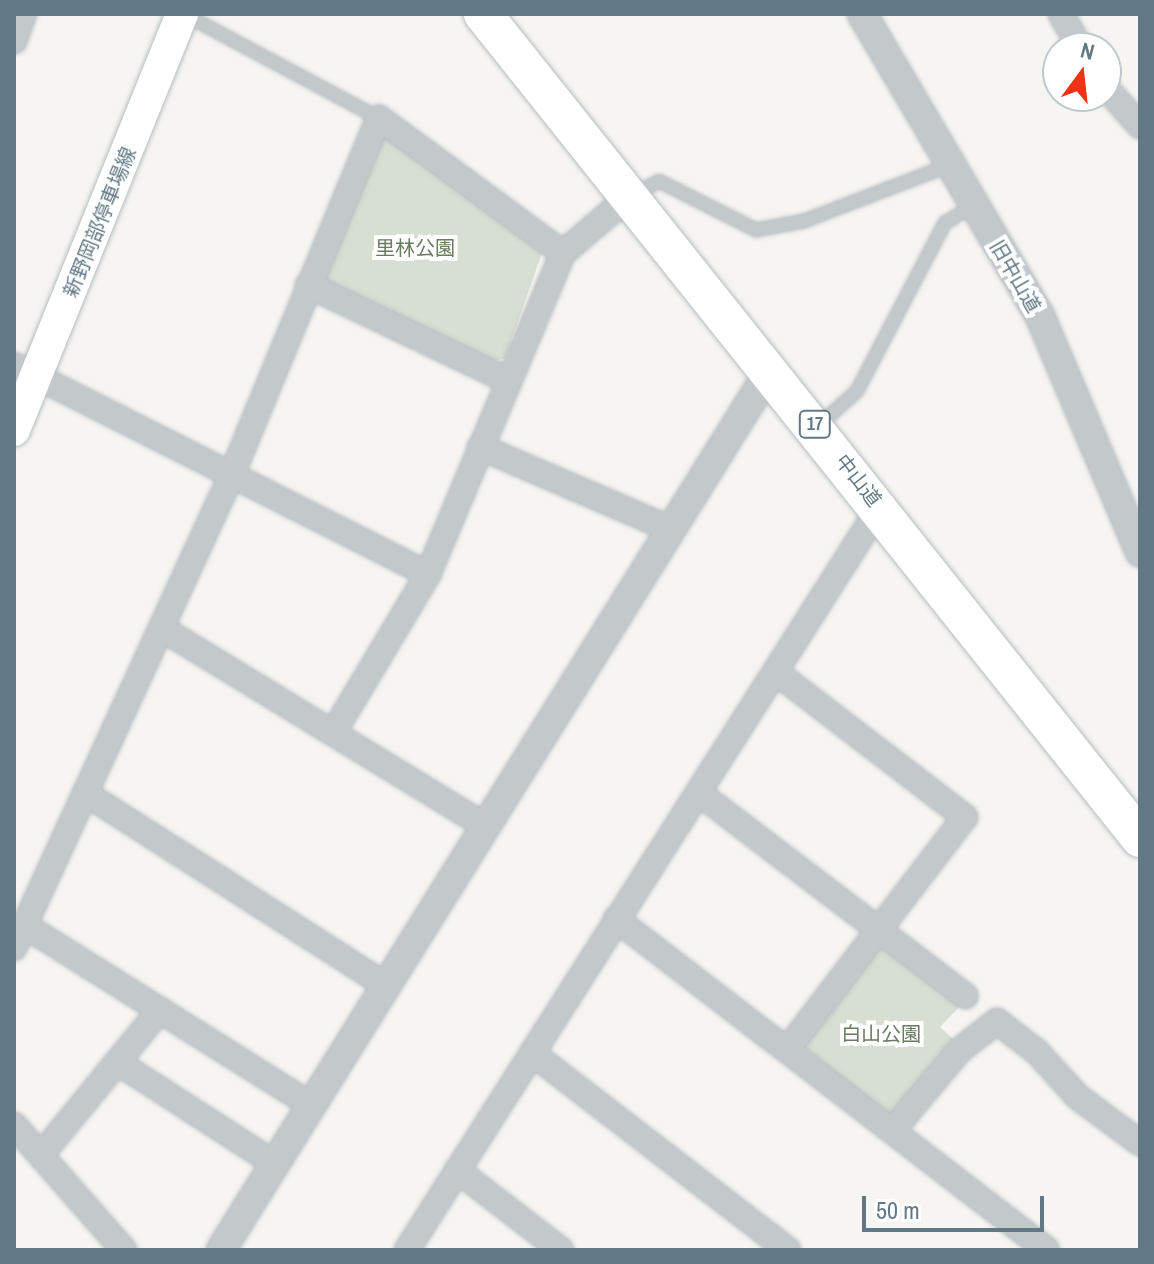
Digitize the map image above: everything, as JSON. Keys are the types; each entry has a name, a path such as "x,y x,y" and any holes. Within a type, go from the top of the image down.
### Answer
{"highway":[{"name":"中山道","path":"483,14 771,369 1140,838"}],"main road":[{"name":"新野岡部停車場線","path":"14,430 26,370 183,14"}],"street":[{"name":"旧中山道","path":"862,14 1039,314 1139,547"},
{"path":"1061,14 1072,32"},
{"path":"14,41 22,15"},
{"path":"1122,106 1140,126"},
{"path":"14,948 232,474 379,118 563,253"},
{"path":"333,733 428,574 563,253 631,195"},
{"path":"308,285 507,380"},
{"path":"221,1250 771,369"},
{"path":"26,370 428,574"},
{"path":"480,447 670,529"},
{"path":"407,1250 880,507"},
{"path":"161,628 484,825"},
{"path":"777,673 965,817 787,1050"},
{"path":"85,793 387,986"},
{"path":"699,793 965,996"},
{"path":"616,919 1047,1250"},
{"path":"24,925 312,1106"},
{"path":"41,1155 160,1010"},
{"path":"892,1131 960,1050 997,1021 1037,1052 1078,1097 1140,1143"},
{"path":"532,1053 788,1250"},
{"path":"117,1062 275,1164"},
{"path":"14,1125 124,1250"},
{"path":"457,1170 561,1250"}],"lane":[{"path":"183,14 379,118"},
{"path":"631,195 659,181 756,230 804,221 952,164"},
{"path":"817,427 857,391 945,223 975,204"}],"green space":[{"name":"里林公園","path":"382,134 542,253 505,358 492,362 323,279"},
{"name":"白山公園","path":"879,943 960,1006 940,1027 953,1039 898,1116 888,1116 802,1045"}]}
